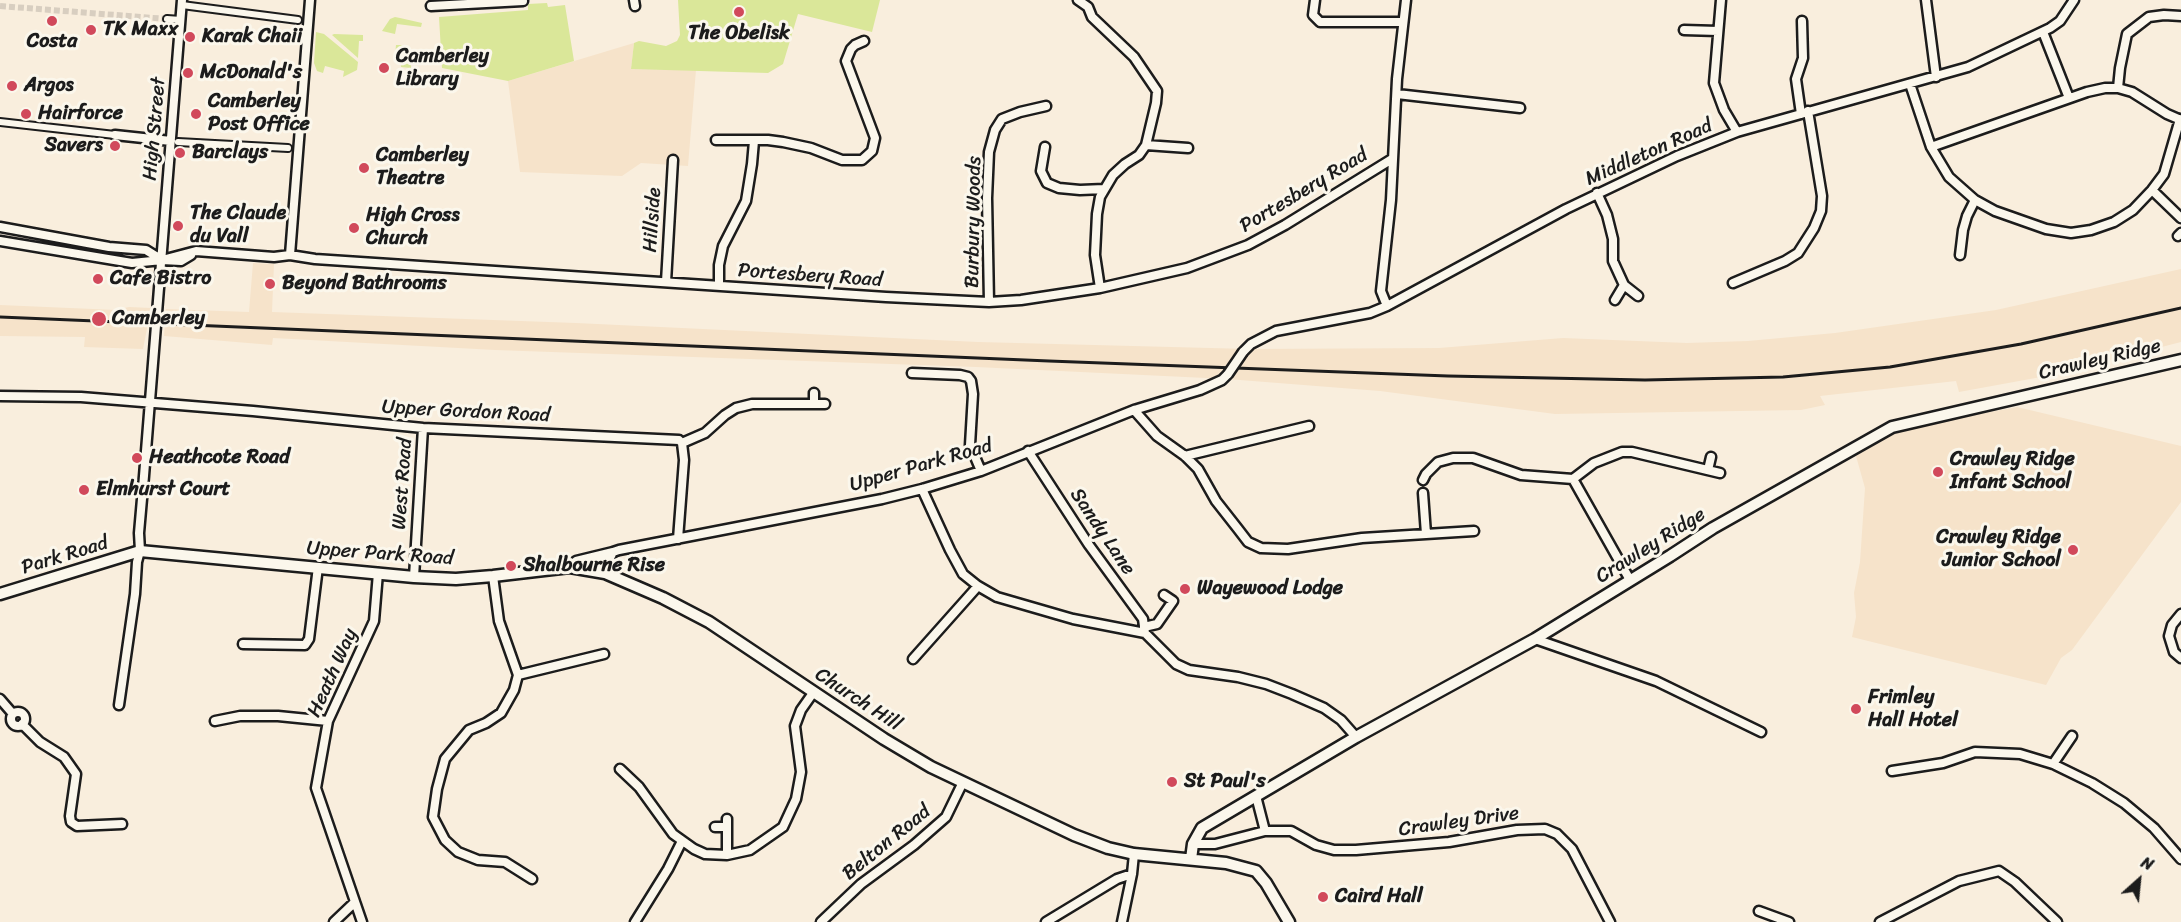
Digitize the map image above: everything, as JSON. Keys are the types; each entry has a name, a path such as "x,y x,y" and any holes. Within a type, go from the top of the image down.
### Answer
{"street":[{"path":"290,255 310,0"},
{"path":"1078,0 1088,7 1092,17 1134,57 1157,91 1146,146 1139,155 1113,175 1100,197 1095,255 1100,288"},
{"path":"1315,0 1313,15 1320,22 1404,22"},
{"path":"1387,306 1381,291 1406,0"},
{"path":"1721,0 1714,83 1724,110 1737,132"},
{"path":"1926,0 1936,77"},
{"name":"Middleton Road","path":"1228,375 1251,344 1276,331 1370,313 1387,306 1597,193 1677,156 1737,132 1968,68 2043,32 2060,21 2074,0"},
{"path":"431,6 482,1 522,1"},
{"path":"182,2 298,20"},
{"name":"High Street","path":"162,260 175,141 182,2"},
{"path":"2118,88 2127,34 2149,17 2181,16"},
{"path":"167,19 181,20"},
{"path":"1733,282 1798,254 1814,228 1821,211 1822,196 1796,79 1803,58 1802,21"},
{"path":"1684,30 1719,32"},
{"path":"2043,32 2069,98"},
{"path":"716,140 783,142 811,148 842,160 862,160 869,155 875,138 846,61 851,49 864,41"},
{"path":"1910,84 1930,147 1949,177 1976,200 2013,219 2046,229 2071,233 2091,230 2114,222 2133,210 2159,183 2169,161 2180,119 2132,92 2118,88 2087,92 1930,147"},
{"path":"1397,94 1520,108"},
{"name":"Burbury Woods","path":"990,302 987,198 990,152 995,130 1002,119 1020,111 1046,106"},
{"path":"0,123 175,141 288,148"},
{"path":"719,286 718,265 723,246 746,201 754,141"},
{"path":"1146,146 1188,148"},
{"path":"1045,147 1041,171 1047,183 1059,188 1104,189"},
{"name":"Portesbery Road","path":"0,241 132,263 162,260 196,251 274,257 290,255 315,259 990,302 1021,300 1100,288 1187,267 1248,245 1286,225 1392,159"},
{"name":"Hillside","path":"666,282 674,160"},
{"path":"2152,190 2181,218"},
{"path":"1597,193 1607,215 1613,239 1613,261 1624,285 1638,296"},
{"path":"1960,255 1967,216 1976,200"},
{"path":"0,227 109,247 146,250 162,260 140,522 140,551 119,705"},
{"path":"107,259 109,247"},
{"path":"1614,300 1624,285"},
{"name":"Crawley Ridge","path":"1193,844 1202,828 1356,737 1535,639 1713,528 1892,427 2181,360"},
{"path":"912,373 960,375 972,381 970,445 981,471"},
{"name":"Upper Park Road","path":"140,551 456,579 570,567 576,561 613,552 882,499 922,489 981,471 1134,410 1200,390 1228,375"},
{"path":"814,393 814,404"},
{"name":"Upper Gordon Road","path":"0,396 81,397 423,428 672,439 682,443"},
{"path":"678,539 684,460 682,443 705,434 736,408 752,404 825,404"},
{"path":"1134,410 1157,436 1185,456 1198,469 1216,501 1248,542 1261,548 1288,549 1362,538 1474,531"},
{"path":"1185,456 1309,426"},
{"name":"West Road","path":"414,577 423,428"},
{"name":"Sandy Lane","path":"1028,451 1089,545 1143,619 1144,630 1176,664 1189,670 1238,676 1292,694 1324,708 1341,720 1356,737"},
{"path":"1423,480 1438,462 1453,458 1473,458 1521,475 1573,479 1594,463 1622,452 1644,454 1720,473"},
{"path":"1708,470 1711,457"},
{"path":"1573,479 1630,580"},
{"path":"922,489 963,574 997,597 1073,619 1144,630 1156,624 1173,601 1164,595"},
{"path":"1423,493 1426,534"},
{"name":"Park Road","path":"0,594 140,551"},
{"path":"605,573 613,552"},
{"path":"243,644 305,645 309,639 318,567"},
{"name":"Church Hill","path":"570,567 605,573 699,616 813,693 931,767 1074,835 1108,848 1134,854 1226,863 1256,871 1266,883 1289,922"},
{"name":"Heath Way","path":"362,922 316,788 328,721 374,621 378,573"},
{"path":"493,576 499,621 518,675 514,690 501,713 469,730 445,759 433,817 445,840 458,852 478,860 505,862 532,879"},
{"path":"913,659 978,586"},
{"path":"2181,614 2172,626 2169,636 2174,652 2181,658"},
{"path":"1535,639 1656,681 1761,732"},
{"path":"518,675 604,654"},
{"path":"620,769 639,786 667,826 681,841 705,854 727,855 750,850 783,827 796,799 801,772 795,726 801,710 813,693"},
{"path":"0,699 14,714 11,718 12,722 16,725 22,724 40,742 64,756 76,774 71,822 77,826 122,824"},
{"path":"215,721 240,716 278,716 328,721"},
{"path":"2054,764 2072,736"},
{"path":"1893,771 1943,763 1975,752 2020,754 2054,764 2092,783 2124,803 2154,828 2181,859"},
{"name":"Belton Road","path":"821,922 861,884 914,845 946,817 963,782"},
{"path":"1256,796 1265,831"},
{"path":"715,827 727,823 727,855"},
{"name":"Crawley Drive","path":"1193,844 1215,844 1265,831 1291,831 1316,845 1334,850 1356,850 1449,842 1517,830 1545,829 1557,834 1572,849 1610,922"},
{"path":"635,922 668,868 681,841"},
{"path":"1191,859 1193,844"},
{"path":"1122,922 1134,854"},
{"path":"1880,922 1959,881 1999,871 2023,889 2057,922"},
{"path":"1046,922 1117,879 1132,874"},
{"path":"334,922 355,902"},
{"path":"1759,910 1789,922"}],"shaded area":[{"path":"634,43 631,69 696,70 688,166 641,163 622,176 520,172 508,81"},
{"path":"253,263 274,264 272,312 576,323 978,342 1249,349 1439,348 1563,338 1687,343 1748,341 1835,333 1996,310 2181,269 2181,342 2052,375 1959,392 1956,381 1820,396 1825,405 1801,410 1555,414 1380,391 1227,379 976,367 495,350 273,338 272,345 164,336 166,309 249,312"},
{"path":"0,305 116,310 129,307 151,308 143,349 84,347 85,337 0,336"},
{"name":"Crawley Ridge Junior School","path":"2017,407 2181,446 2181,502 2072,650 2061,658 2046,685 1852,637 1856,617 1854,593 1860,562 1865,488 1856,456 1896,432 1915,426"}],"green space":[{"path":"678,0 880,0 872,32 798,14 783,64 768,73 631,69 634,43 639,41 666,46 677,41 680,35"},
{"path":"547,3 548,7 565,5 574,61 508,81 442,68 439,17 528,10 528,4"},
{"path":"395,17 422,23 421,27 397,24 395,34 382,31 390,19"},
{"path":"316,32 324,34 358,62 357,70 343,77 344,71 325,66 323,73 317,71 314,63"},
{"path":"332,35 363,35 363,41 359,41 358,58"},
{"path":"396,45 402,45 410,51 411,68 401,67 400,59 395,56"}],"tunnel":[{"path":"0,6 167,19"}],"railway":[{"path":"0,317 1049,361 1448,376 1645,380 1783,377 1890,367 2021,344 2181,308"}],"place":[{"name":"The Obelisk","path":"739,12"},
{"name":"Costa","path":"52,21"},
{"name":"TK Maxx","path":"91,30"},
{"name":"Karak Chaii","path":"190,37"},
{"name":"Camberley Library","path":"384,68"},
{"name":"McDonald's","path":"188,73"},
{"name":"Argos","path":"12,86"},
{"name":"Hairforce","path":"26,114"},
{"name":"Camberley Post Office","path":"196,114"},
{"name":"Savers","path":"115,146"},
{"name":"Barclays","path":"180,153"},
{"name":"Camberley Theatre","path":"364,168"},
{"name":"The Claude du Vall","path":"178,226"},
{"name":"High Cross Church","path":"354,228"},
{"name":"Cafe Bistro","path":"98,279"},
{"name":"Beyond Bathrooms","path":"270,284"},
{"name":"Camberley","path":"99,319"},
{"name":"Heathcote Road","path":"137,458"},
{"name":"Crawley Ridge Infant School","path":"1938,472"},
{"name":"Elmhurst Court","path":"84,490"},
{"name":"Crawley Ridge Junior School","path":"2073,550"},
{"name":"Shalbourne Rise","path":"511,566"},
{"name":"Wayewood Lodge","path":"1185,589"},
{"name":"Frimley Hall Hotel","path":"1856,709"},
{"name":"St Paul's","path":"1172,782"},
{"name":"Caird Hall","path":"1323,897"}]}
